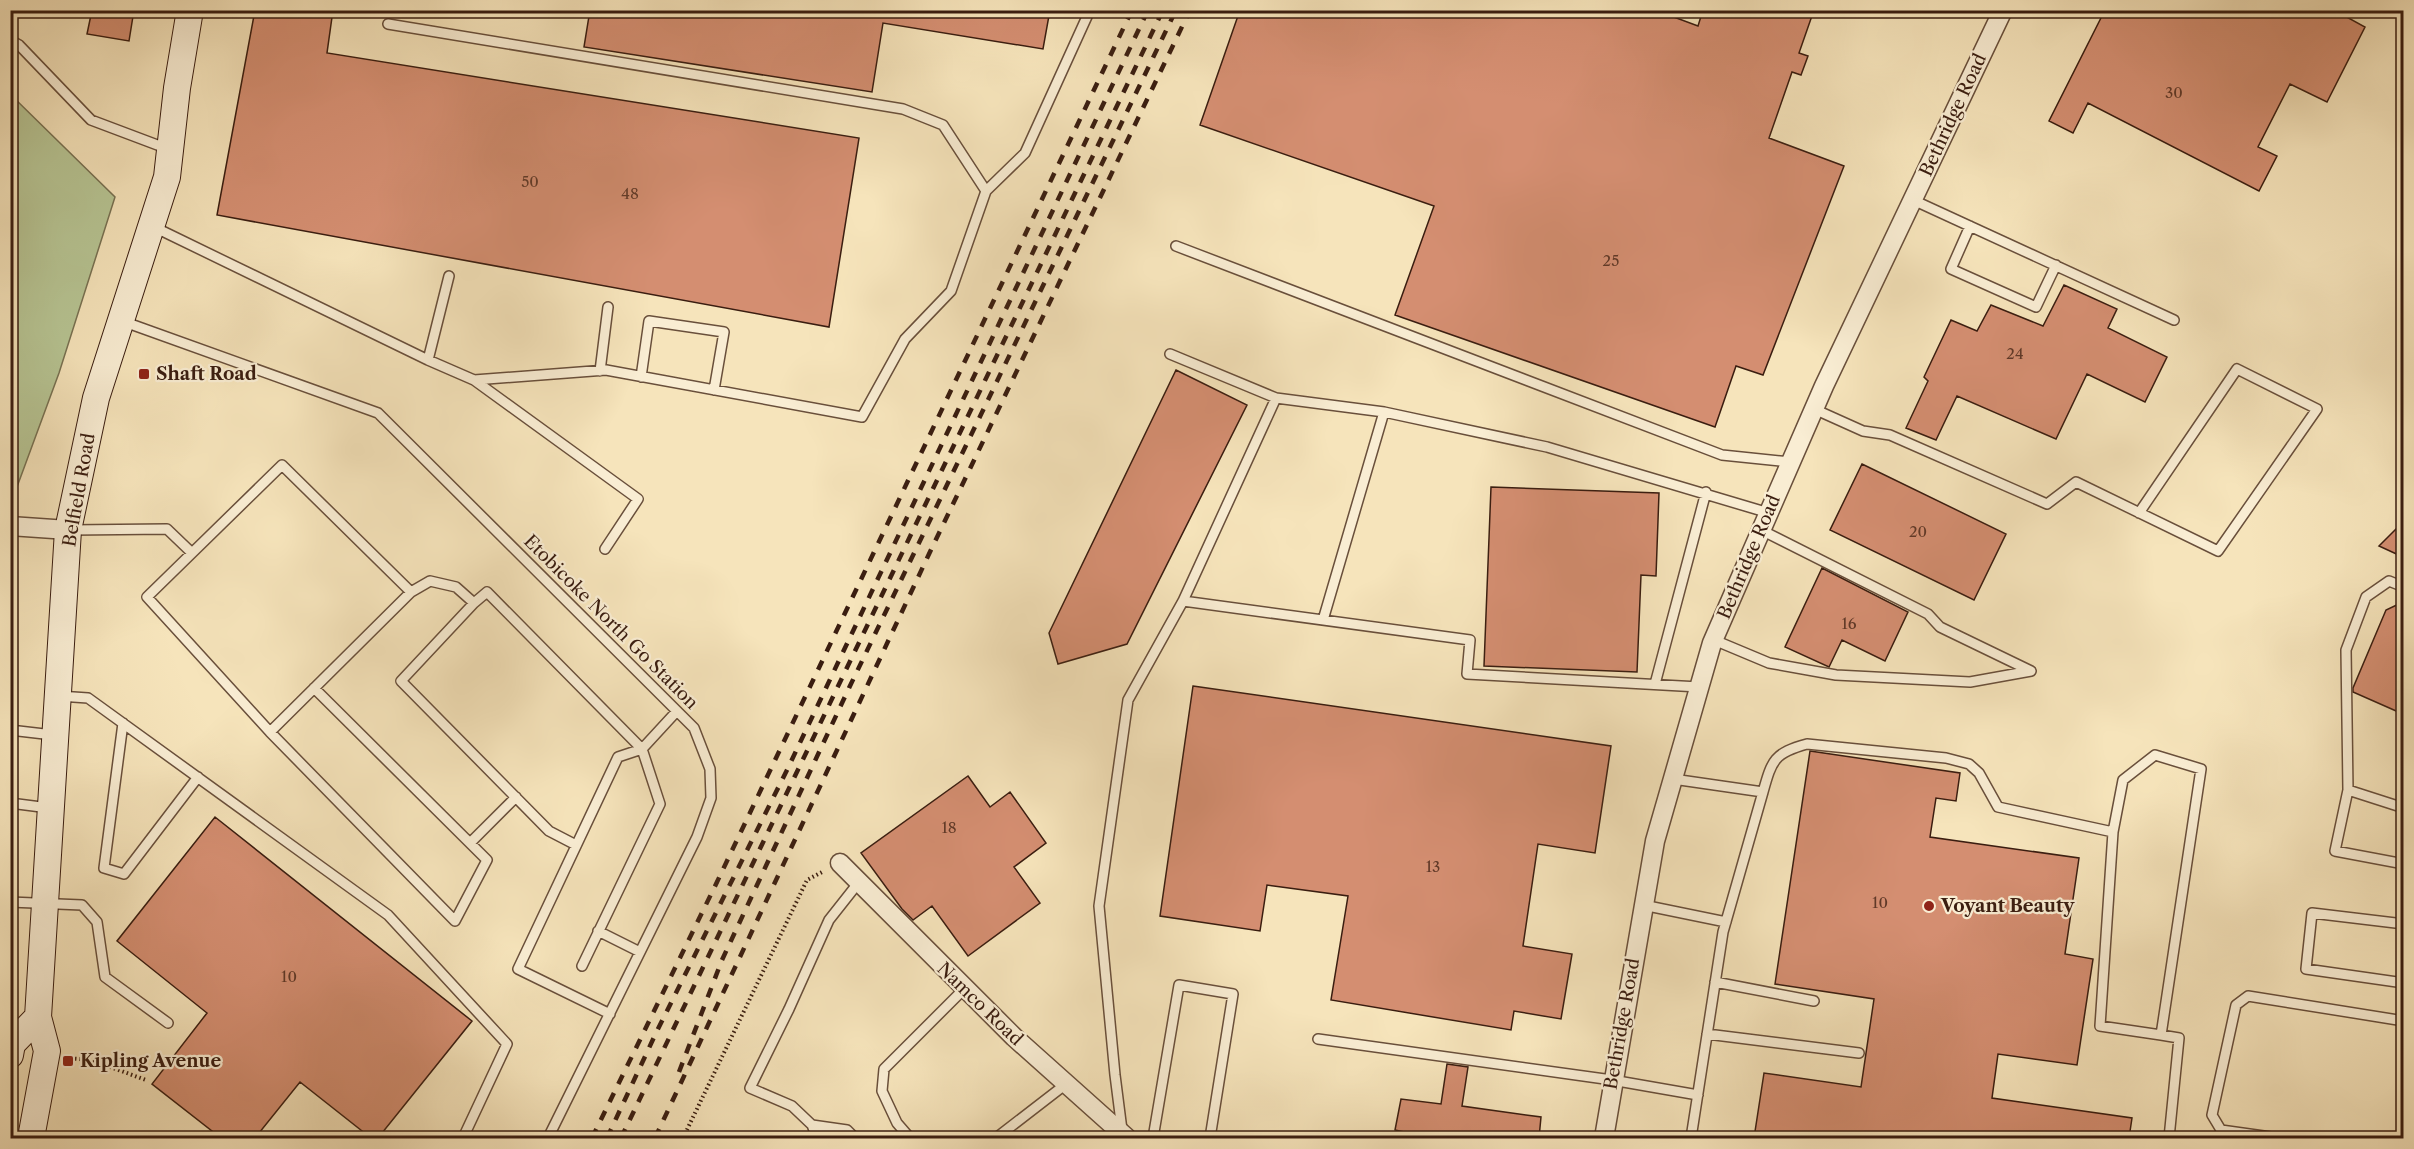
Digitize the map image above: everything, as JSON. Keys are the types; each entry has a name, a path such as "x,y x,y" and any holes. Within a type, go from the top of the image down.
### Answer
{"main road":[{"name":"Belfield Road","path":"31,1138 46,1055 38,1017 68,530 96,398 166,177 190,10"},
{"path":"10,1055 12,1044 38,1017"}],"street":[{"name":"Bethridge Road","path":"1604,1138 1642,905 1655,841 1713,640 1814,409 2003,10"},
{"path":"10,526 68,530"},
{"name":"Namco Road","path":"840,863 964,988 1125,1137"}],"lane":[{"path":"474,380 600,371 862,417 905,339 951,291 986,191 1026,153 1090,10"},
{"path":"387,24 903,109 943,126 986,191"},
{"path":"10,40 19,45 91,120 170,150"},
{"path":"1913,200 2174,320"},
{"path":"151,226 474,380 638,499 605,549"},
{"path":"1970,226 1951,269 2036,307 2056,266"},
{"path":"1176,246 1722,455 1790,462"},
{"path":"428,360 449,276"},
{"path":"600,371 608,307"},
{"name":"Etobicoke North Go Station","path":"122,321 378,413 694,728 710,769 711,798 697,837 548,1138"},
{"path":"641,377 649,321 724,332 714,390"},
{"path":"1170,354 1276,398 1384,412 1547,447 1706,492 1768,513"},
{"path":"1814,409 1863,431 1890,435 2047,504 2076,482 2139,513 2218,551 2317,409 2237,369 2139,513"},
{"path":"1125,1137 1115,1075 1099,906 1128,700 1183,601 1276,398"},
{"path":"1323,620 1384,412"},
{"path":"314,688 487,860 455,921 270,732 147,597 282,465 411,592"},
{"path":"1655,684 1706,492"},
{"path":"68,530 167,529 192,553"},
{"path":"1713,640 1769,663 1836,675 1970,682 2031,671 1940,627 1928,614 1761,530"},
{"path":"270,732 411,592 430,581 456,587 474,603"},
{"path":"2403,587 2389,581 2366,597 2346,650 2348,790 2335,851 2403,864"},
{"path":"576,845 549,831 401,681 487,592 642,749 660,804 582,966"},
{"path":"1183,601 1470,640 1467,674 1699,687"},
{"path":"59,696 88,698 388,915 507,1044 463,1138"},
{"path":"610,1014 518,969 618,757 642,749 677,711"},
{"path":"123,723 104,868 124,874 198,777"},
{"path":"10,730 56,735"},
{"path":"1691,1138 1726,922 1771,763 1788,749 1807,744 1946,758 1969,764 1980,773 1998,807 2113,832"},
{"path":"2161,1035 2201,769 2155,755 2123,780 2113,832 2100,1026 2179,1038 2169,1138"},
{"path":"1673,778 1763,792"},
{"path":"2348,790 2403,808"},
{"path":"470,843 516,797"},
{"path":"10,803 51,808"},
{"path":"817,1138 812,1125 792,1106 750,1088 829,920 859,882"},
{"path":"10,902 82,905 97,922 105,977 168,1023"},
{"path":"1642,905 1726,922"},
{"path":"2403,924 2312,913 2306,969 2403,983"},
{"path":"598,932 640,952"},
{"path":"1715,982 1814,1001"},
{"path":"1153,1138 1179,985 1233,994 1210,1138"},
{"path":"910,1138 897,1123 882,1091 885,1070 964,988"},
{"path":"2278,1138 2221,1130 2212,1115 2236,1005 2248,996 2403,1021"},
{"path":"1707,1034 1859,1053"},
{"path":"1318,1039 1612,1080 1698,1095"},
{"path":"996,1138 1066,1084"},
{"path":"812,1125 847,1130 855,1138"}],"path":[{"path":"683,1138 807,880 840,863"},
{"path":"46,1055 91,1060 146,1080"}],"green space":[{"path":"10,94 115,197 59,373 14,495 10,495"}],"building":[{"path":"92,10 134,10 129,41 87,34"},
{"path":"255,10 333,10 327,53 859,138 829,327 217,215"},
{"path":"590,10 1050,10 1043,49 883,23 872,92 584,47"},
{"path":"1240,10 1655,10 1698,26 1703,10 1814,10 1799,53 1808,56 1801,75 1792,72 1769,138 1844,166 1763,375 1736,366 1715,427 1395,315 1434,206 1200,125"},
{"path":"2105,10 2334,10 2365,27 2327,102 2290,84 2258,147 2277,156 2259,191 2088,103 2073,133 2049,121"},
{"path":"2064,285 2117,309 2108,328 2167,357 2145,402 2087,374 2056,439 1957,396 1936,440 1906,428 1928,381 1924,377 1951,320 1977,331 1991,305 2043,326"},
{"path":"1176,370 1247,405 1127,644 1058,664 1049,633"},
{"path":"1862,464 2006,534 1974,600 1830,530"},
{"path":"1491,487 1659,493 1656,576 1641,575 1637,672 1484,666"},
{"path":"2403,522 2403,557 2379,546"},
{"path":"1822,568 1908,612 1885,661 1842,640 1829,667 1785,647"},
{"path":"2403,602 2403,714 2353,692 2353,688 2386,610"},
{"path":"1193,686 1611,746 1595,853 1538,844 1523,946 1572,954 1561,1019 1514,1011 1511,1030 1331,1000 1348,896 1267,885 1260,931 1160,916"},
{"name":"Voyant Beauty","path":"1810,751 1960,773 1956,801 1936,798 1930,837 2079,858 2065,954 2093,959 2077,1065 1998,1054 1992,1098 2132,1118 2129,1138 1754,1138 1764,1073 1861,1087 1874,999 1775,984"},
{"path":"968,776 990,807 1010,792 1046,843 1014,867 1040,903 968,956 932,906 913,920 902,909 861,853"},
{"path":"215,817 472,1021 378,1138 371,1138 300,1082 255,1138 221,1138 152,1084 207,1013 117,941"},
{"path":"1447,1064 1468,1067 1462,1106 1541,1117 1539,1138 1432,1138 1395,1130 1401,1099 1441,1104"}],"railway":[{"path":"592,1138 717,882 1132,10"},
{"path":"607,1138 656,1033 787,770 1148,10"},
{"path":"621,1138 1163,10"},
{"path":"679,1072 722,960 849,688 1176,10"},
{"path":"655,1138 929,554 1190,10"}],"place":[{"name":"Shaft Road","path":"144,374"},
{"name":"Voyant Beauty","path":"1929,906"},
{"name":"Kipling Avenue","path":"68,1061"}]}
